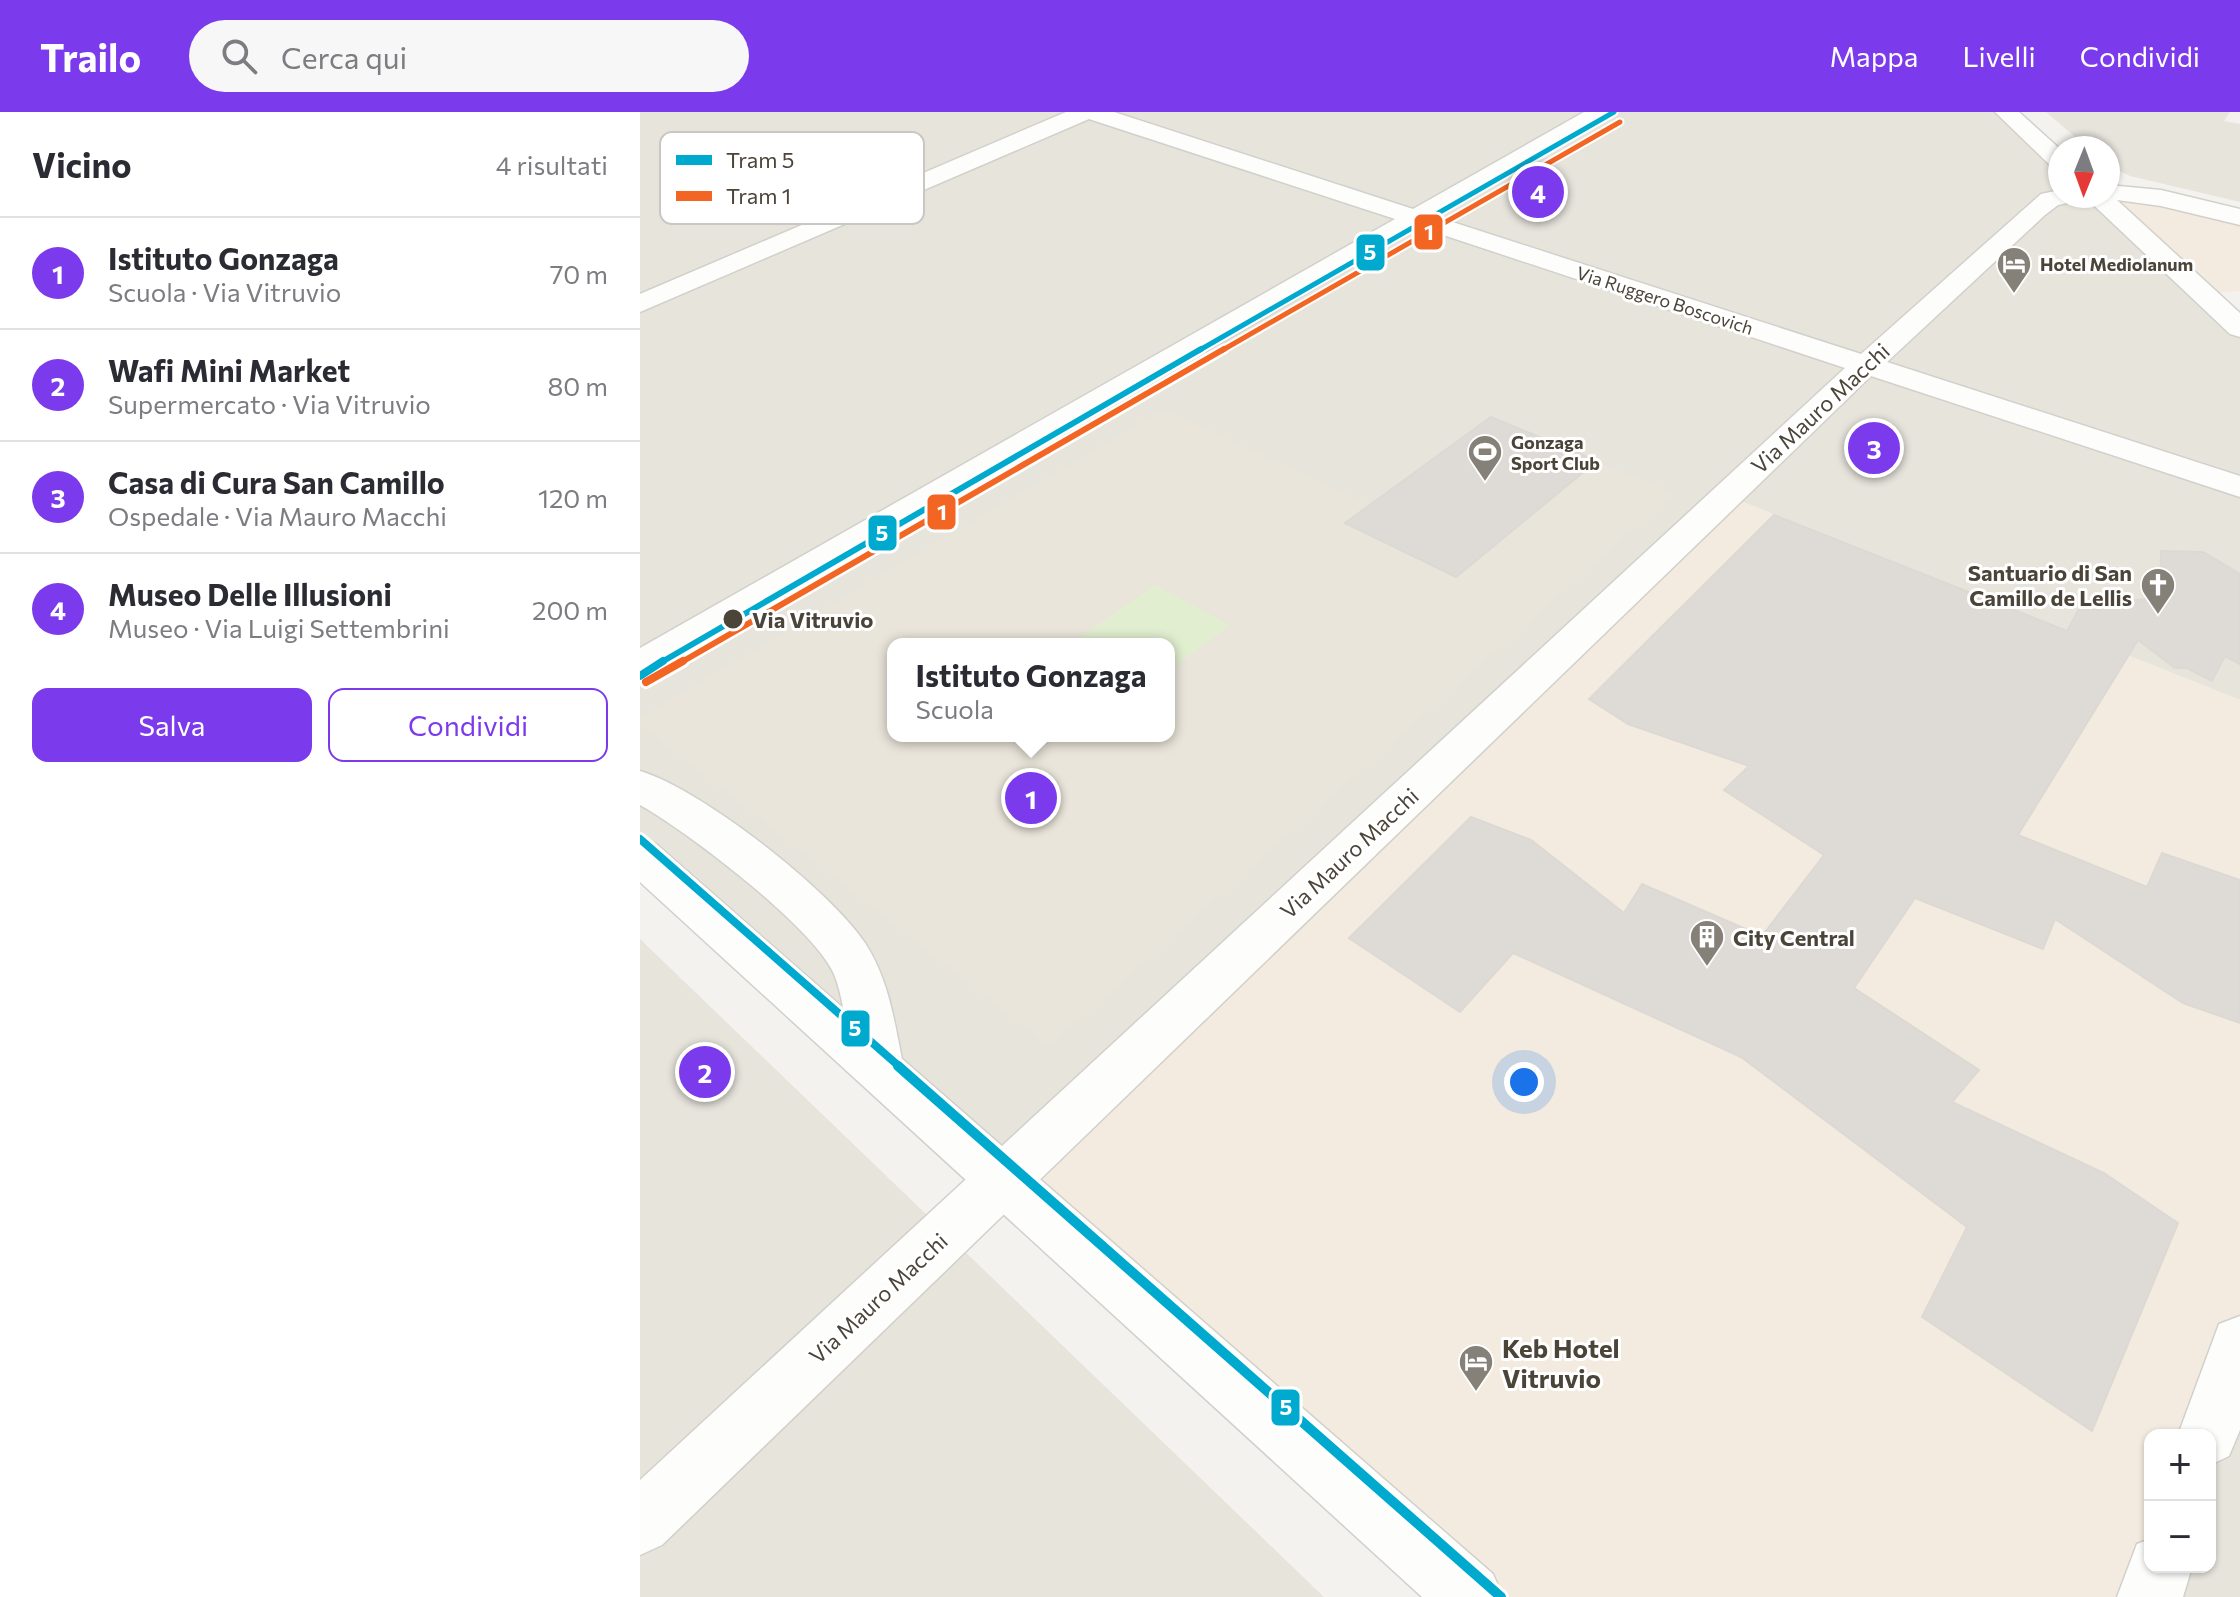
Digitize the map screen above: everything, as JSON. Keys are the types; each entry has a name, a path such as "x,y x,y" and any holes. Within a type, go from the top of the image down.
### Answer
{"street":[{"name":"Via Ruggero Boscovich","path":"1088,112 2240,487"},
{"path":"924,182 1088,112"},
{"path":"640,665 1600,112"},
{"path":"2006,112 2048,151"},
{"path":"2120,193 2152,196 2240,217"},
{"name":"Via Mauro Macchi","path":"640,1523 1866,365 2048,201"},
{"path":"2110,208 2240,328"},
{"path":"640,304 827,224"},
{"path":"640,631 823,532 952,485"},
{"path":"640,786 699,823 838,941 861,982 879,1070"},
{"path":"640,856 1470,1597"},
{"path":"2210,1429 2240,1345"},
{"path":"2150,1597 2158,1573"}],"shaded area":[{"path":"640,112 1597,112 640,664"},
{"path":"1603,112 2001,112 2048,156 2048,208 2104,208 2240,333 2240,700 1728,496 1002,1170 640,847 640,669"},
{"path":"2046,112 2230,112 2224,121 2240,124 2240,202 2120,171 2120,136 2074,136"},
{"path":"2120,198 2240,219 2240,291 2206,294 2120,208"},
{"path":"1164,409 1369,505 1491,417 1674,493 1049,1046 640,724 640,718"},
{"path":"1728,496 2240,700 2240,1329 2204,1429 2144,1429 2144,1573 2149,1573 2143,1597 1486,1597 1017,1181"},
{"path":"640,939 1324,1597 640,1597"},
{"path":"2240,1370 2240,1597 2160,1597 2168,1573 2216,1573 2216,1438"}],"green space":[{"path":"1155,585 1230,625 1175,666 1175,638 1079,638"}],"building":[{"name":"Gonzaga Sport Club","path":"1491,417 1597,461 1456,577 1345,523"},
{"name":"City Central","path":"1774,515 2067,631 2079,609 2100,610 2092,604 2160,598 2161,551 2203,552 2240,574 2240,664 2225,656 2212,681 2187,668 2175,668 2138,640 2018,835 2147,887 2162,853 2240,880 2240,1023 2183,1003 2055,919 2043,949 1915,898 1854,988 1979,1070 1952,1102 2104,1173 2178,1223 2092,1431 1922,1317 1967,1227 1741,1057 1513,953 1460,1012 1349,938 1471,817 1531,840 1624,913 1642,884 1762,936 1824,855 1724,790 1749,766 1628,724 1589,699"}],"tram line":[{"name":"5","path":"640,676 679,650 1614,112"},
{"name":"1","path":"646,682 1620,122"},
{"name":"5","path":"640,839 1501,1597"}],"place":[{"name":"Museo Delle Illusioni","path":"1538,192"},
{"name":"Hotel Mediolanum","path":"2014,295"},
{"name":"Casa di Cura San Camillo","path":"1874,448"},
{"name":"Gonzaga Sport Club","path":"1485,483"},
{"name":"Santuario di San Camillo de Lellis","path":"2158,616"},
{"name":"Via Vitruvio","path":"733,619"},
{"name":"Istituto Gonzaga","path":"1031,798"},
{"name":"City Central","path":"1707,968"},
{"name":"Wafi Mini Market","path":"705,1072"},
{"name":"Keb Hotel Vitruvio","path":"1476,1393"}]}
